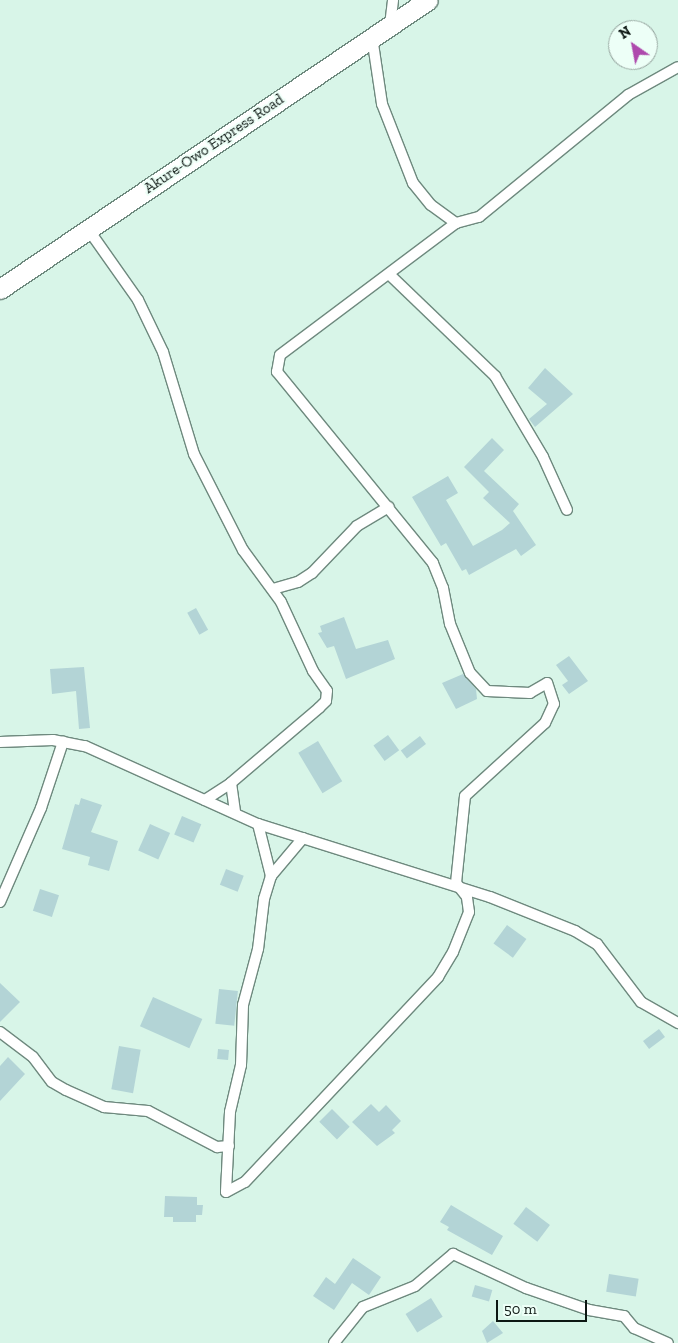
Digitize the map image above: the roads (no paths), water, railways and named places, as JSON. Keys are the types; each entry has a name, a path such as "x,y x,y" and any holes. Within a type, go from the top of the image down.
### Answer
{"highway":[{"name":"Akure-Owo Express Road","path":"0,288 428,0"}],"street":[{"path":"390,25 393,0"},
{"path":"372,37 382,104 413,182 431,205 456,223"},
{"path":"258,824 271,876 243,1004 241,1065 230,1112 230,1146 226,1192 245,1182 438,977 453,952 469,912 467,897 456,883 465,796 546,724 554,704 554,694 547,683 530,693 488,692 470,673 450,624 433,563 277,372 275,363 280,355 390,275 456,223 479,217 628,95 678,68"},
{"path":"88,229 138,300 163,352 194,454 243,550 272,589 327,691 326,700 231,783 204,800"},
{"path":"390,275 495,376 543,457 567,510"},
{"path":"272,589 298,582 312,573 357,526 389,507"},
{"path":"0,742 63,742 84,746 258,824 459,888 575,931 597,944 641,1002 678,1023"},
{"path":"0,902 41,808 63,742"},
{"path":"231,783 236,813"},
{"path":"271,876 303,838"},
{"path":"0,1032 33,1057 52,1082 66,1090 104,1107 148,1111 217,1147 230,1146"},
{"path":"334,1343 364,1307 415,1286 453,1254 526,1288 590,1310 624,1316 634,1328 668,1343"}]}
